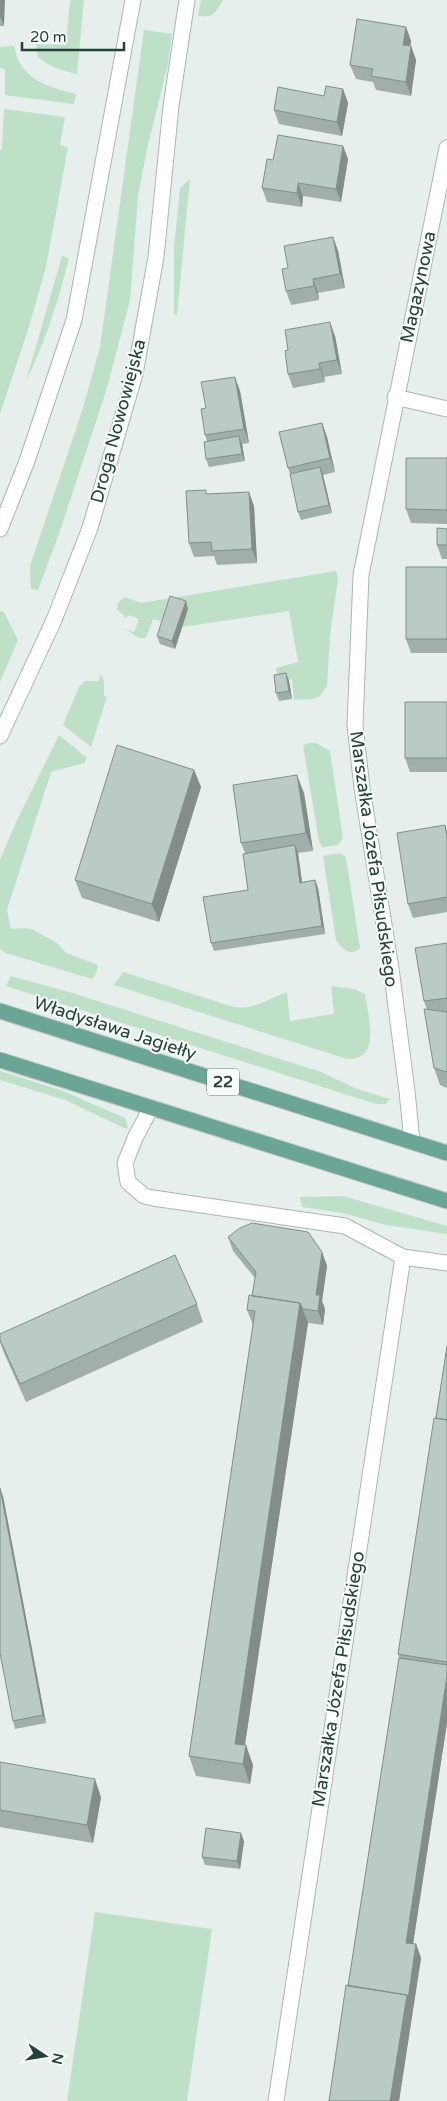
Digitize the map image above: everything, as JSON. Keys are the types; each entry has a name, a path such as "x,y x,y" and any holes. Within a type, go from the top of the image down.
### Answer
{"main road":[{"name":"Władysława Jagiełły","path":"0,1012 447,1153"},
{"path":"0,1060 447,1201"}],"street":[{"path":"0,529 27,461 74,320 133,0"},
{"name":"Droga Nowowiejska","path":"0,736 54,620 90,528 135,374 156,257 171,106 187,0"},
{"name":"Magazynowa","path":"395,398 447,148"},
{"path":"395,398 447,409"},
{"name":"Marszałka Józefa Piłsudskiego","path":"395,398 360,575 355,725 362,788 391,968 412,1142"},
{"path":"152,1108 136,1136 125,1163 128,1182 144,1196 345,1226 403,1257 447,1263"},
{"name":"Marszałka Józefa Piłsudskiego","path":"276,2101 403,1257"}],"green space":[{"path":"70,0 84,0 77,74 56,68 38,57 36,44 66,45"},
{"path":"201,0 223,0 214,14 198,16"},
{"path":"144,30 172,34 168,64 147,149 138,196 130,300 107,388 60,531 38,590 31,589 30,566 82,411 100,347"},
{"path":"14,46 18,61 26,71 38,81 76,94 74,104 5,95 5,69 0,68 0,47"},
{"path":"4,109 65,117 60,145 68,147 46,267 28,330 0,414 0,150 2,149"},
{"path":"190,179 177,315 174,315 174,248 180,188"},
{"path":"62,256 69,258 60,290 51,321 26,381"},
{"path":"336,571 338,579 330,635 327,686 320,696 313,699 294,700 292,679 278,680 276,668 298,662 289,611 182,627 188,609 167,623 153,619 146,638 139,638 125,629 134,632 139,619 128,615 126,618 117,609 118,602 125,597 141,603"},
{"path":"0,611 4,612 18,640 0,682"},
{"path":"101,674 104,681 104,696 107,697 91,747 63,725 79,687 85,681 98,681"},
{"path":"59,735 87,758 84,763 51,772 7,910 11,929 32,929 57,943 66,953 98,965 96,974 92,979 6,953 0,949 0,860 17,820"},
{"path":"316,743 330,751 343,838 338,845 322,847 319,841 303,745"},
{"path":"340,853 346,857 360,948 353,952 344,949 336,940 323,856"},
{"path":"123,972 234,1007 250,1007 287,993 290,1021 334,1014 331,986 354,989 365,994 370,1024 369,1045 365,1053 358,1058 347,1059 114,985"},
{"path":"11,976 69,992 321,1072 357,1089 390,1099 386,1104 376,1104 6,986"},
{"path":"0,1071 63,1091 125,1118 128,1127 126,1129 65,1100 0,1080"},
{"path":"343,1196 447,1226 447,1234 386,1225 343,1213 302,1207 300,1197"},
{"path":"95,1912 212,1929 187,2101 67,2101"}],"building":[{"path":"357,19 406,27 403,45 411,46 406,82 371,76 373,69 350,65"},
{"path":"326,86 343,89 337,122 274,110 278,87 324,96"},
{"path":"278,135 343,146 336,189 298,183 297,193 262,188 267,159 273,160"},
{"path":"333,237 340,274 313,279 314,286 286,291 282,269 288,268 284,246"},
{"path":"330,322 337,360 319,363 320,369 288,374 285,351 288,350 285,330"},
{"path":"235,377 244,429 205,435 201,409 206,408 201,382"},
{"path":"322,423 330,458 288,468 279,432"},
{"path":"239,436 242,454 206,459 204,442"},
{"path":"406,458 447,458 447,510 406,509"},
{"path":"320,467 329,505 298,512 290,474"},
{"path":"206,490 206,494 249,492 252,549 212,551 211,542 189,543 186,491"},
{"path":"437,528 447,529 447,545 437,545"},
{"path":"406,567 447,567 447,639 406,639"},
{"path":"170,596 186,601 172,641 157,636"},
{"path":"286,673 289,691 276,693 274,675"},
{"path":"405,702 447,702 447,758 405,758"},
{"path":"117,745 194,770 152,904 75,880"},
{"path":"297,775 306,833 241,843 233,785"},
{"path":"445,825 447,838 447,897 408,904 397,833"},
{"path":"295,845 300,883 315,880 322,926 211,943 203,897 248,890 243,854"},
{"path":"447,943 447,998 424,1001 415,948"},
{"path":"424,1009 447,1012 447,1072 434,1068"},
{"path":"252,1223 308,1232 322,1252 316,1295 320,1295 318,1311 303,1309 300,1303 252,1296 256,1272 228,1237 240,1228"},
{"path":"175,1255 197,1304 20,1384 0,1340 0,1334"},
{"path":"249,1295 300,1303 235,1744 246,1745 243,1764 189,1756 255,1311 247,1310"},
{"path":"447,1346 447,1420 436,1418"},
{"path":"434,1418 447,1420 447,1662 398,1654"},
{"path":"0,1488 43,1715 13,1721 0,1653"},
{"path":"399,1658 447,1665 447,1676 406,1943 416,1944 408,1999 407,1995 348,1986"},
{"path":"0,1762 95,1779 87,1825 0,1810"},
{"path":"206,1828 241,1833 237,1861 202,1857"},
{"path":"346,1985 407,1995 390,2101 329,2101"}]}
